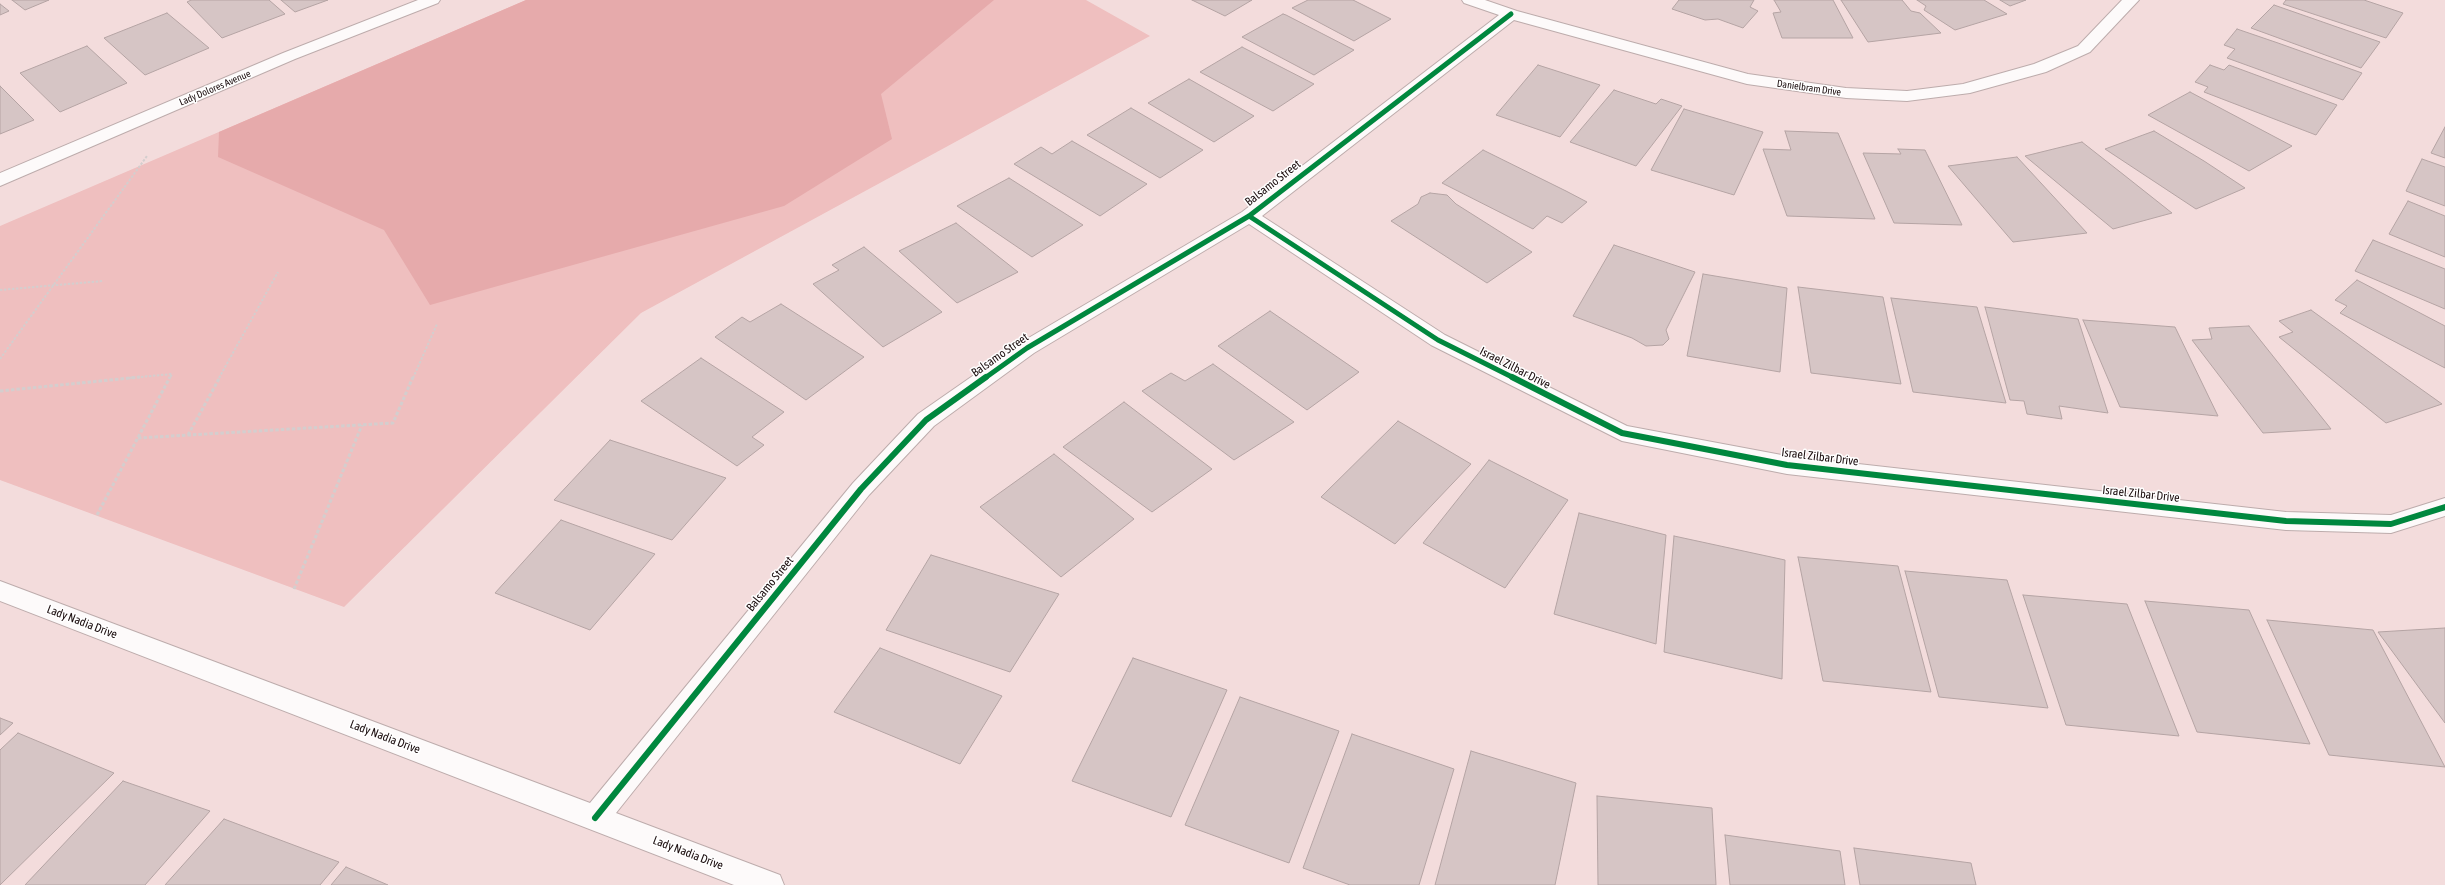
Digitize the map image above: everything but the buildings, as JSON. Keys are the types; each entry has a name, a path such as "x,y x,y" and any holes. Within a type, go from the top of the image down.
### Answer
{"street":[{"name":"Lady Dolores Avenue","path":"0,180 289,56 432,0"},
{"name":"Danielbram Drive","path":"1470,0 1511,14 1747,79 1846,93 1907,96 1964,89 2040,68 2055,62 2084,49 2132,0"},
{"name":"Balsamo Street","path":"595,818 861,489 926,420 1027,348 1249,216 1511,14"},
{"name":"Israel Zilbar Drive","path":"1249,216 1438,340 1622,433 1787,465 2286,521 2391,524 2445,507"},
{"name":"Lady Nadia Drive","path":"0,591 770,885"}],"path":[{"path":"0,359 152,149"},
{"path":"188,436 278,272"},
{"path":"0,290 103,281"},
{"path":"138,438 393,423 438,324"},
{"path":"0,391 172,374 97,515"},
{"path":"294,589 362,425"}],"shaded area":[{"path":"526,0 1086,0 1150,36 641,313 344,607 0,480 0,226"},
{"path":"526,0 994,0 881,94 892,139 784,206 430,305 384,230 218,157 219,132"}],"cycle path":[{"path":"595,818 861,489 926,420 1027,348 1249,216 1511,14"},
{"path":"1249,216 1438,340 1622,433 1787,465 2286,521 2391,524 2445,507"}]}
